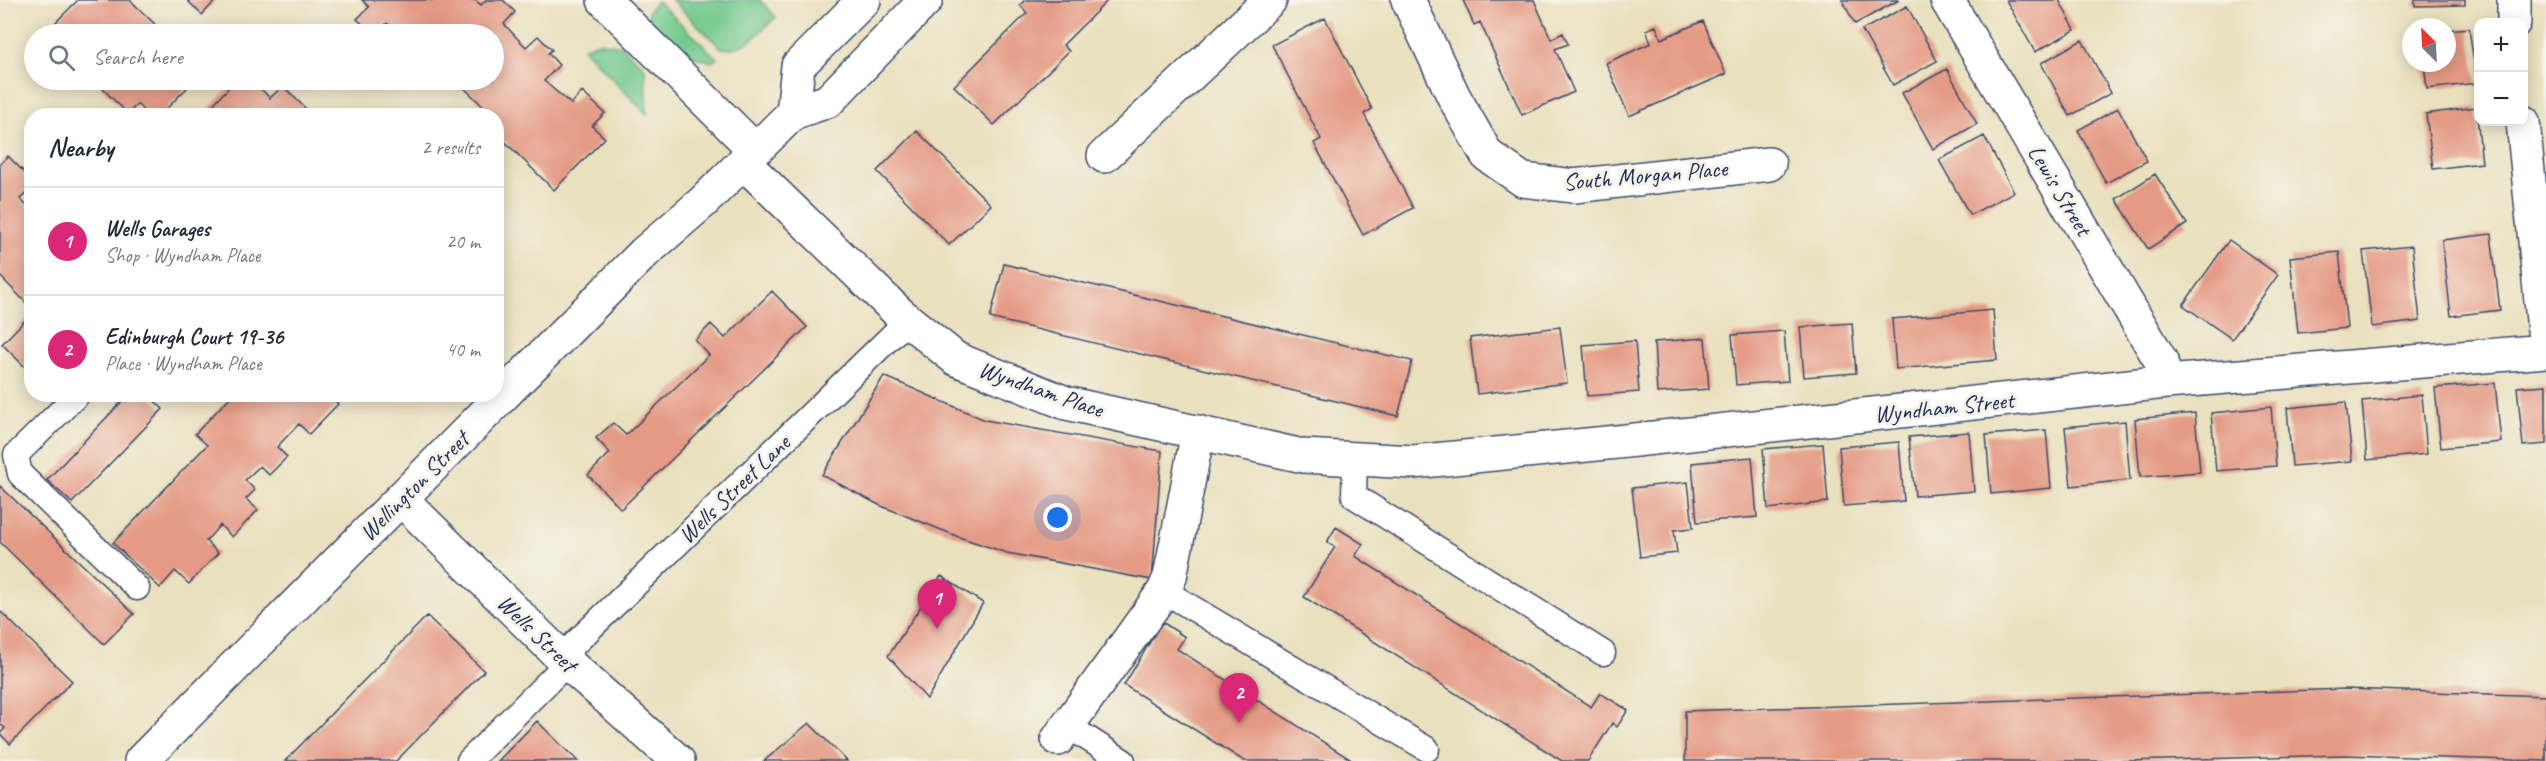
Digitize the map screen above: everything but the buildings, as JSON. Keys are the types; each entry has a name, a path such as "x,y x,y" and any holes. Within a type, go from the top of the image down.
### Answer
{"street":[{"name":"Wyndham Place","path":"604,0 907,321 956,359 1066,403 1303,456 1413,462"},
{"path":"793,113 798,66 864,0"},
{"name":"Wellington Street","path":"504,395 644,253 703,202 793,113 828,101 927,0"},
{"path":"1104,156 1270,0"},
{"name":"South Morgan Place","path":"1408,0 1454,97 1487,155 1523,180 1574,186 1769,164"},
{"name":"Lewis Street","path":"1947,0 2161,361 2166,382"},
{"path":"2514,0 2514,18"},
{"path":"2523,126 2546,350"},
{"name":"Wyndham Street","path":"1413,462 2166,382 2546,350"},
{"name":"Wellington Street","path":"141,761 497,402"},
{"path":"1063,732 1164,591 1170,577 1198,432"},
{"name":"Wells Street","path":"401,499 564,660 678,761"}],"lane":[{"name":"Wells Street Lane","path":"469,761 564,660 907,321"},
{"path":"68,402 8,448 20,474 137,588"},
{"path":"1355,459 1354,496 1604,654"},
{"path":"1164,591 1427,749"},
{"path":"1063,732 1123,761"}],"green space":[{"path":"672,0 760,0 776,17 745,44 738,47 721,48"},
{"path":"657,1 717,58 713,62 686,53 655,27 648,15"},
{"path":"598,42 622,46 645,68 647,115 583,48"}],"place":[{"name":"Wells Garages","path":"937,629"},
{"name":"Edinburgh Court 19-36","path":"1239,723"}]}
